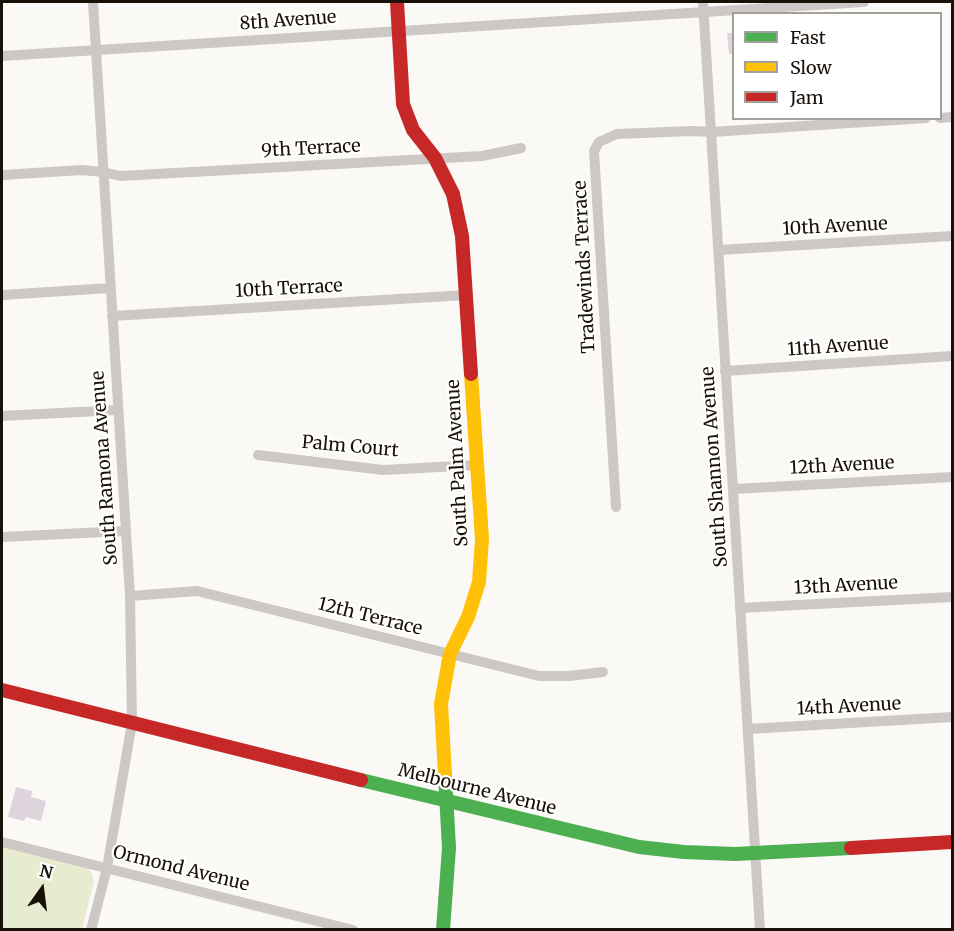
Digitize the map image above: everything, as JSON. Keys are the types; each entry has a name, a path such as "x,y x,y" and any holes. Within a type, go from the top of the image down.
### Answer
{"street":[{"name":"South Ramona Avenue","path":"91,930 107,868 132,723 130,596 93,2"},
{"name":"South Palm Avenue","path":"397,2 403,104 413,130 435,158 453,194 462,236 482,539 481,569 475,598 450,654 441,704 449,848 443,930"},
{"name":"8th Avenue","path":"2,56 399,31 703,6 864,2"},
{"name":"South Shannon Avenue","path":"703,6 760,930"},
{"name":"Tradewinds Terrace","path":"616,507 594,151 598,142 617,134 712,132 895,120"},
{"name":"9th Terrace","path":"2,175 82,170 120,176 482,156 520,148"},
{"name":"10th Avenue","path":"718,250 952,236"},
{"path":"2,295 110,288"},
{"name":"10th Terrace","path":"112,316 467,295"},
{"name":"11th Avenue","path":"725,371 952,356"},
{"path":"2,416 118,410"},
{"name":"Palm Court","path":"258,455 383,470 476,465"},
{"name":"12th Avenue","path":"734,489 952,477"},
{"path":"2,537 125,531"},
{"name":"12th Terrace","path":"130,596 197,591 538,676 569,676 603,672"},
{"name":"13th Avenue","path":"740,608 952,597"},
{"name":"Melbourne Avenue","path":"2,690 447,802 639,847 684,852 755,853 952,842"},
{"name":"14th Avenue","path":"748,729 952,717"},
{"name":"Ormond Avenue","path":"2,842 353,930"}],"green space":[{"path":"2,845 83,864 92,873 94,882 82,929 2,930"}],"building":[{"path":"727,33 732,33 732,54 729,54"},
{"path":"16,787 32,791 31,797 46,801 41,821 26,817 24,821 8,817"}],"traffic: fast":[{"path":"443,930 449,848 445,775"},
{"path":"361,780 639,847 735,854 851,848"}],"traffic: slow":[{"path":"445,775 441,704 450,654 468,617 479,582 482,539 471,374"}],"traffic: jam":[{"path":"397,2 403,104 413,130 435,158 453,194 462,236 471,374"},
{"path":"2,690 361,780"},
{"path":"851,848 952,842"}]}
